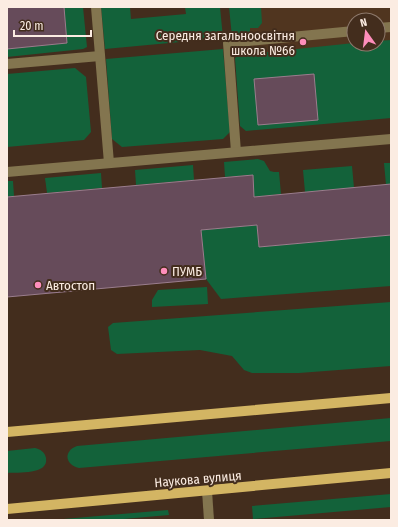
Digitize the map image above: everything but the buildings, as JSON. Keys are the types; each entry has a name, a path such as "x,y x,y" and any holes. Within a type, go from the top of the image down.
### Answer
{"main road":[{"path":"7,432 391,398"},
{"name":"Наукова вулиця","path":"7,509 391,473"}],"lane":[{"path":"96,7 109,163"},
{"path":"236,152 228,43 346,32"},
{"path":"7,64 100,56"},
{"path":"7,172 391,139"},
{"path":"207,491 209,520"}],"shaded area":[{"name":"Середня загальноосвітня школа №66","path":"243,7 391,7 391,67 254,79 250,29"}],"green space":[{"path":"64,7 83,7 87,47 83,49 7,57 7,49 67,43"},
{"path":"101,7 130,7 131,19 186,14 185,7 220,7 223,38 105,49"},
{"path":"229,7 261,7 262,23 258,28 250,28 250,35 232,37"},
{"path":"386,40 391,40 391,118 246,131 240,126 235,58 239,55 346,44 346,52 386,52"},
{"path":"223,49 230,132 223,139 122,147 112,139 106,59"},
{"path":"75,68 86,77 91,132 84,140 7,147 7,74"},
{"path":"258,159 264,161 270,171 279,172 281,194 254,197 253,175 225,177 224,162"},
{"path":"384,163 391,163 391,184 386,185"},
{"path":"193,165 194,180 136,185 135,170"},
{"path":"352,166 354,188 305,192 303,170"},
{"path":"101,173 102,188 47,193 45,178"},
{"path":"7,181 13,181 14,196 7,197"},
{"path":"257,225 259,247 391,235 391,286 221,299 206,279 201,230"},
{"path":"207,287 208,304 152,307 152,300 158,290"},
{"path":"391,302 391,366 299,373 252,373 244,370 232,356 200,350 117,354 111,350 108,327 113,323"},
{"path":"391,418 391,441 79,468 71,464 68,458 69,451 77,446"},
{"path":"35,448 39,449 45,454 46,463 43,467 32,472 7,473 7,451"},
{"path":"391,494 391,507 253,519 252,506"},
{"path":"168,510 169,515 112,520 52,520"}],"place":[{"name":"Середня загальноосвітня школа №66","path":"303,42"},
{"name":"ПУМБ","path":"164,271"},
{"name":"Автостоп","path":"38,285"}]}
